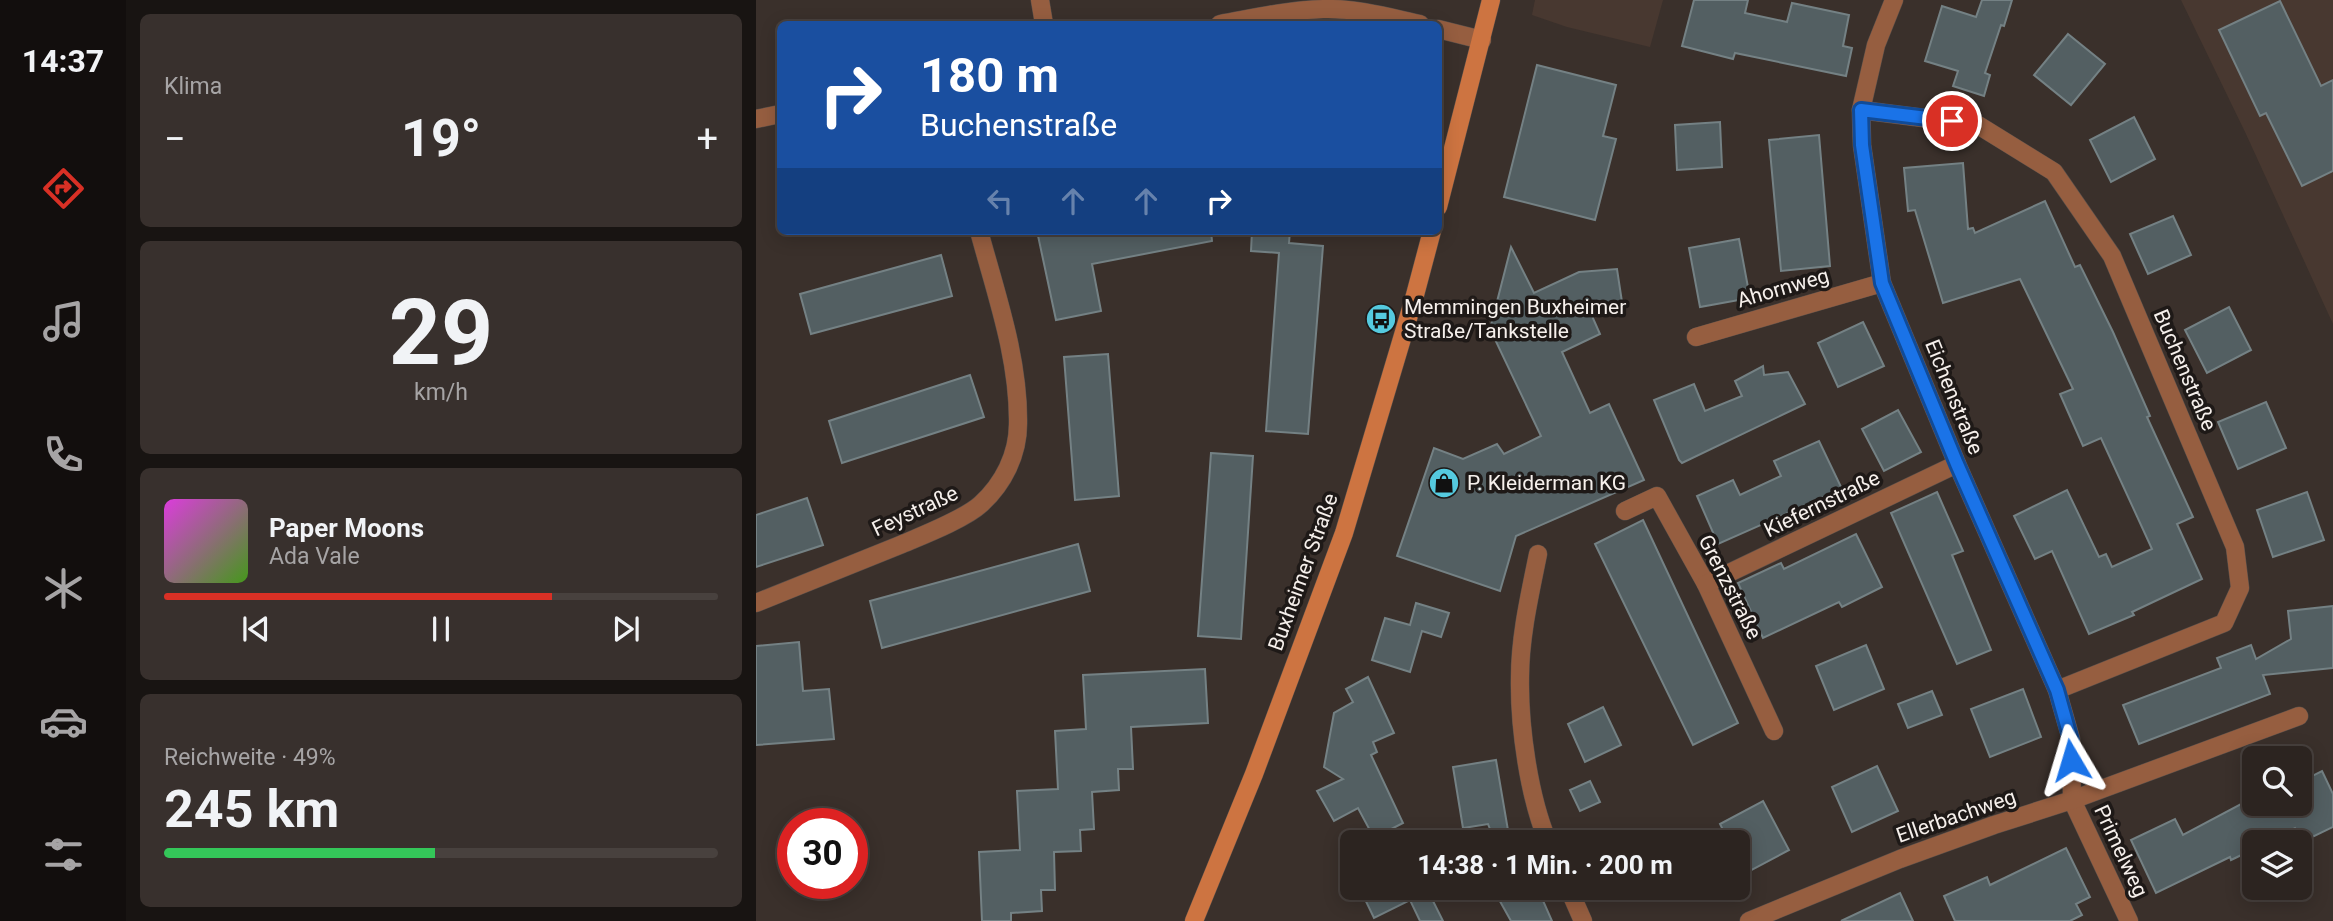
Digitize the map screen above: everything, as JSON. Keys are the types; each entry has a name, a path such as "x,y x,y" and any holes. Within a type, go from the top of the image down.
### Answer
{"main road":[{"path":"1442,192 1491,0"},
{"name":"Buxheimer Straße","path":"1194,921 1254,774 1344,533 1431,235"}],"street":[{"path":"1040,0 1044,21"},
{"name":"Eichenstraße","path":"1894,0 1876,45 1861,110 1862,145 1882,283 1957,464 2057,690 2071,740 2073,800"},
{"path":"1237,21 1324,9 1351,10 1405,21"},
{"path":"1442,30 1482,40"},
{"name":"Buchenstraße","path":"1861,110 1978,125 2053,172 2112,256 2235,547 2240,588 2224,623 2057,690"},
{"path":"756,119 777,115"},
{"name":"Feystraße","path":"756,603 931,532 979,507 997,487 1012,460 1018,427 1016,378 980,235"},
{"name":"Ahornweg","path":"1696,337 1882,283"},
{"name":"Kiefernstraße","path":"1706,584 1957,464"},
{"name":"Grenzstraße","path":"1625,511 1657,496 1706,584 1774,731"},
{"path":"1538,554 1526,617 1520,677 1531,788 1544,830"},
{"name":"Ellerbachweg","path":"1749,921 1900,859 2073,800 2298,716"},
{"name":"Primelweg","path":"2073,800 2129,921"},
{"path":"1574,900 1583,921"}],"shaded area":[{"path":"1535,0 1663,0 1650,47 1567,27 1532,15"},
{"path":"2181,0 2333,0 2333,324 2246,134"}],"building":[{"path":"1694,0 1748,0 1745,13 1787,22 1792,3 1849,15 1843,46 1852,48 1846,76 1735,53 1733,59 1682,46"},
{"path":"1982,0 2012,0 1985,73 1990,75 1984,96 1953,86 1958,71 1925,61 1942,6 1976,17"},
{"path":"2280,1 2321,86 2333,80 2333,171 2302,186 2266,113 2260,116 2219,30"},
{"path":"2068,34 2105,64 2071,105 2034,75"},
{"path":"1537,65 1616,85 1603,136 1616,139 1595,220 1504,197"},
{"path":"2134,117 2155,159 2111,182 2090,140"},
{"path":"1720,122 1722,167 1677,170 1675,125"},
{"path":"1819,135 1830,266 1781,271 1769,140"},
{"path":"1963,163 1968,229 1973,228 1975,233 2045,201 2075,267 2080,265 2113,332 2150,416 2147,417 2193,517 2177,524 2202,579 2132,612 2134,615 2089,634 2052,551 2035,559 2014,516 2067,490 2099,557 2106,554 2112,567 2152,549 2101,438 2083,446 2060,394 2073,389 2020,279 1943,303 1915,210 1908,211 1904,168"},
{"path":"2173,216 2191,255 2148,274 2130,234"},
{"path":"1038,235 1211,235 1212,241 1092,264 1101,311 1056,320"},
{"path":"1252,235 1290,235 1289,243 1323,246 1308,434 1266,431 1279,253 1251,251"},
{"path":"1739,239 1750,298 1700,307 1689,248"},
{"path":"1511,247 1534,293 1579,272 1617,269 1622,302 1592,316 1600,334 1562,352 1590,413 1609,404 1644,480 1516,536 1500,591 1397,556 1434,448 1463,459 1497,444 1504,454 1541,436 1490,329"},
{"path":"941,255 952,296 811,334 800,294"},
{"path":"2229,307 2251,350 2207,373 2185,330"},
{"path":"1863,322 1884,366 1838,387 1818,343"},
{"path":"1108,354 1119,496 1075,500 1064,357"},
{"path":"1763,366 1764,375 1788,372 1805,404 1682,463 1654,400 1694,384 1705,411 1742,396 1735,381"},
{"path":"970,375 984,417 842,463 829,421"},
{"path":"2266,402 2286,448 2238,469 2218,422"},
{"path":"1898,410 1921,452 1884,471 1862,429"},
{"path":"1819,441 1842,489 1718,544 1697,496 1733,480 1740,495 1781,476 1774,461"},
{"path":"1211,453 1253,456 1241,639 1198,636"},
{"path":"1937,492 1963,551 1952,555 1991,650 1957,664 1891,513"},
{"path":"2307,492 2324,540 2273,557 2257,510"},
{"path":"807,498 823,545 756,567 756,515"},
{"path":"1643,520 1738,723 1693,745 1595,544"},
{"path":"1856,534 1882,587 1842,607 1839,602 1763,638 1738,583 1781,563 1784,569"},
{"path":"1078,544 1090,591 882,648 870,601"},
{"path":"1416,603 1449,613 1441,637 1422,631 1410,672 1372,660 1385,618 1410,625"},
{"path":"2333,606 2333,668 2263,675 2270,694 2139,744 2123,705 2221,668 2217,658 2251,645 2256,659 2291,639 2288,611"},
{"path":"799,642 803,691 829,689 834,739 756,745 756,646"},
{"path":"1866,645 1884,689 1834,710 1816,666"},
{"path":"1205,669 1208,723 1131,727 1133,769 1118,769 1119,790 1092,792 1094,829 1080,830 1081,851 1054,852 1055,890 1041,890 1042,911 1011,913 1011,921 982,921 979,852 1020,850 1017,791 1058,789 1055,731 1086,729 1083,675"},
{"path":"1368,677 1394,733 1373,742 1377,752 1371,755 1403,823 1389,830 1370,830 1358,808 1334,821 1317,791 1343,779 1324,767 1334,713 1353,702 1346,689"},
{"path":"2023,689 2041,737 1990,757 1971,709"},
{"path":"1932,691 1942,715 1908,728 1898,704"},
{"path":"1603,707 1621,745 1585,762 1568,724"},
{"path":"1496,760 1508,830 1490,830 1488,824 1463,828 1453,767"},
{"path":"1877,766 1898,811 1852,832 1832,787"},
{"path":"2322,771 2333,794 2333,827 2312,837 2312,830 2295,828 2242,830 2242,855 2231,860 2230,857 2156,893 2131,840 2175,819 2183,835 2242,804 2242,816 2312,816 2312,776"},
{"path":"1590,781 1600,802 1580,811 1570,790"},
{"path":"1763,801 1789,850 1750,871 1750,830 1723,830 1720,824"},
{"path":"2066,848 2090,897 2076,904 2082,915 2070,921 1955,921 1944,896 1987,877 1990,885"},
{"path":"1900,893 1913,921 1841,921"},
{"path":"1365,900 1410,900 1374,918"},
{"path":"1410,900 1432,900 1443,921 1420,921"},
{"path":"1499,900 1543,900 1552,921 1511,921"}],"place":[{"name":"Memmingen Buxheimer Straße/Tankstelle","path":"1381,319"},
{"name":"P. Kleiderman KG","path":"1444,483"}],"route":[{"path":"1952,121 1861,110 1862,145 1882,283 1957,464 2057,690 2071,740 2071,760"}]}
